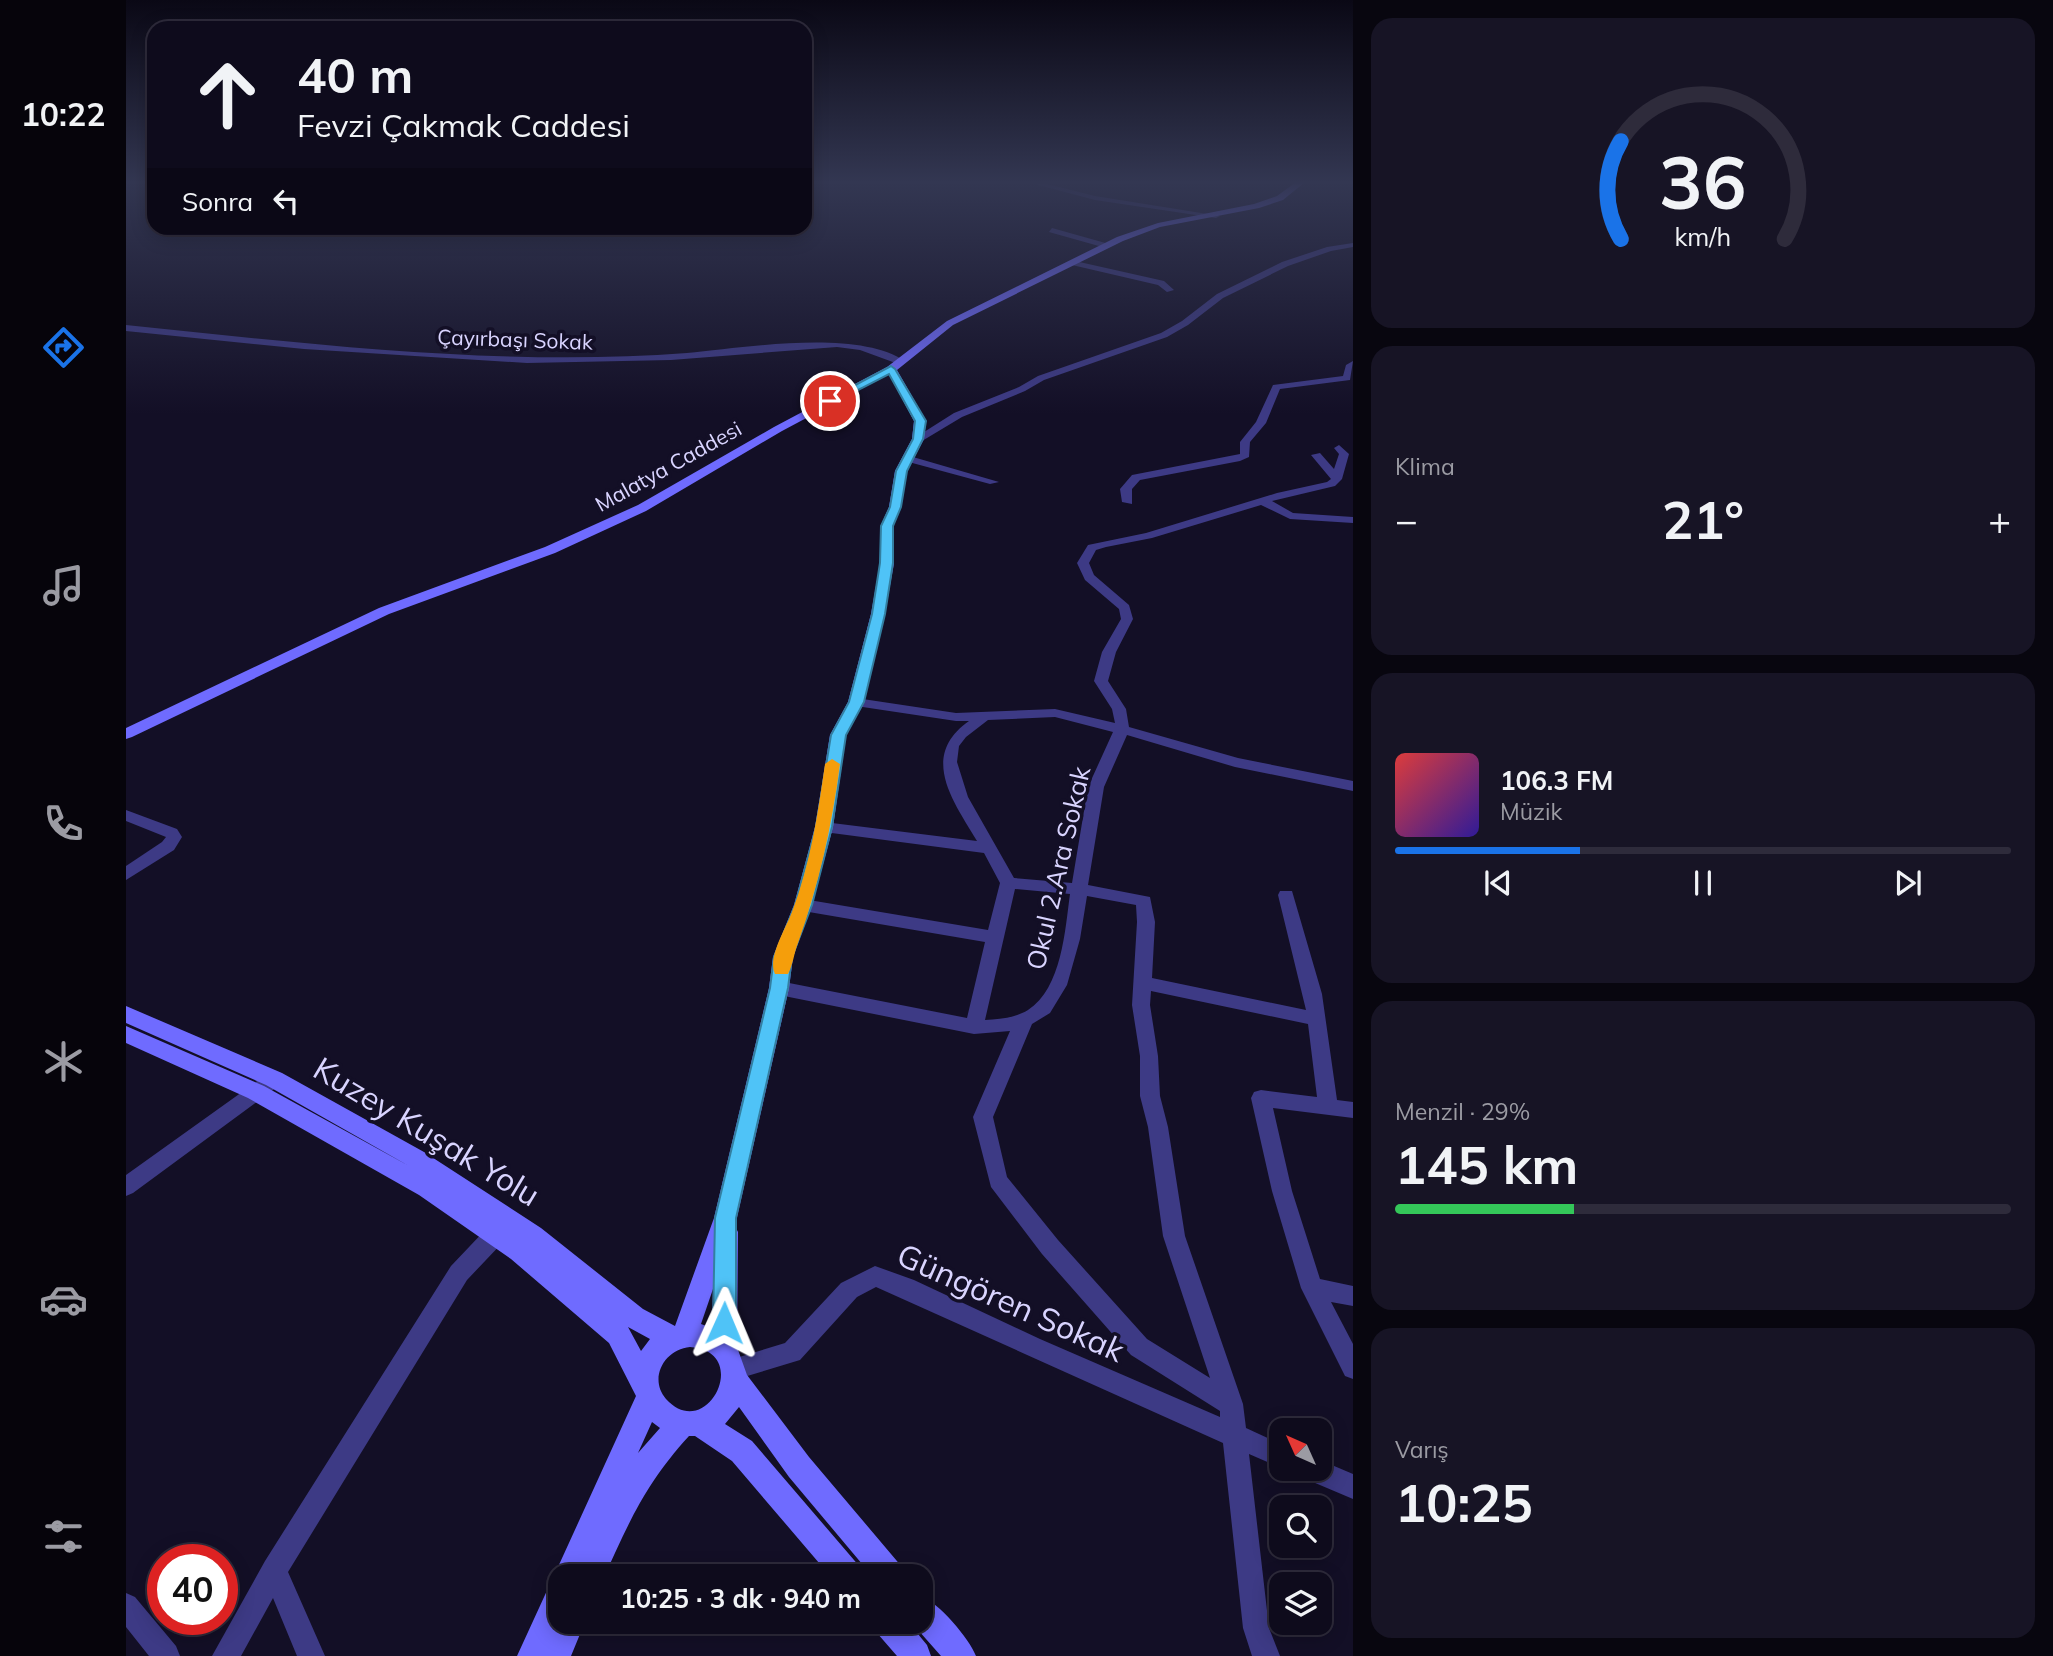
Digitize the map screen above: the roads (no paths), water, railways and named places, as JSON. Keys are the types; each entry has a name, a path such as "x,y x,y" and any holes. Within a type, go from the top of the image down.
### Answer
{"street":[{"name":"Malatya Caddesi","path":"126,734 384,611 550,550 642,508 778,429 896,366 950,323 1082,259"},
{"path":"918,439 958,415 1009,395 1041,378 1164,335 1185,323 1220,296 1298,259"},
{"path":"1075,263 1161,284 1170,290"},
{"name":"Çayırbaşı Sokak","path":"126,328 304,346 527,360 671,357 837,344 862,348 896,366"},
{"path":"1128,502 1126,489 1136,478 1245,455 1245,442 1261,423 1276,387 1347,378 1349,367 1353,365"},
{"path":"679,1337 726,1218 779,988 783,957 803,905 824,827 838,735 856,702 883,588 887,526 895,507 901,471 918,439 920,421 896,366"},
{"path":"1121,730 1122,716 1101,681 1103,668 1127,614 1125,608 1089,577 1083,563 1086,554 1092,548 1103,544 1148,536 1187,522 1332,484 1337,479 1344,454 1339,448"},
{"path":"1316,455 1337,479"},
{"path":"909,459 994,482"},
{"path":"1263,501 1290,516 1353,520"},
{"path":"856,702 956,716 1055,713 1235,762 1353,786"},
{"path":"974,1027 1008,883 1003,868 987,848 954,787 950,757 956,739 983,717"},
{"name":"Okul 2.Ara Sokak","path":"1024,1021 1049,1002 1058,985 1081,890 1088,823 1097,782 1121,730"},
{"path":"126,815 171,833 174,837 168,846 126,874"},
{"path":"824,827 987,848"},
{"path":"1008,883 1081,890 1144,901 1146,922 1141,1005 1149,1056 1150,1096 1158,1127 1174,1236 1231,1404 1256,1628 1266,1656"},
{"path":"1286,895 1308,974 1317,1019 1328,1107"},
{"path":"803,905 997,938"},
{"path":"1143,983 1317,1019"},
{"path":"779,988 974,1027 999,1027 1024,1021"},
{"name":"Kuzey Kuşak Yolu","path":"126,1014 265,1086 416,1158 533,1236 634,1317 679,1337"},
{"path":"1024,1021 983,1117 998,1181 1050,1247 1139,1347 1231,1404"},
{"name":"Kuzey Kuşak Yolu","path":"126,1034 265,1086 496,1234 618,1334 647,1392"},
{"path":"126,1187 265,1086"},
{"path":"1353,1110 1261,1098 1282,1191 1312,1289 1353,1368"},
{"path":"595,1564 614,1518 652,1456 690,1422 716,1414 729,1399 731,1366 726,1218"},
{"path":"226,1656 274,1570 459,1273 496,1234"},
{"name":"Güngören Sokak","path":"731,1366 792,1352 849,1290 875,1276 906,1287 1043,1352 1269,1451"},
{"path":"1312,1289 1353,1296"},
{"path":"574,1564 647,1392 646,1371 651,1357 660,1346 679,1337 706,1337 731,1366 799,1467 881,1564"},
{"path":"647,1392 663,1414 690,1422 742,1451 839,1564"},
{"path":"1332,1478 1353,1487"},
{"path":"274,1570 311,1656"},
{"path":"126,1606 166,1656"},
{"path":"532,1656 548,1621"},
{"path":"933,1625 961,1656"},
{"path":"556,1656 565,1634"},
{"path":"898,1634 916,1656"}]}
